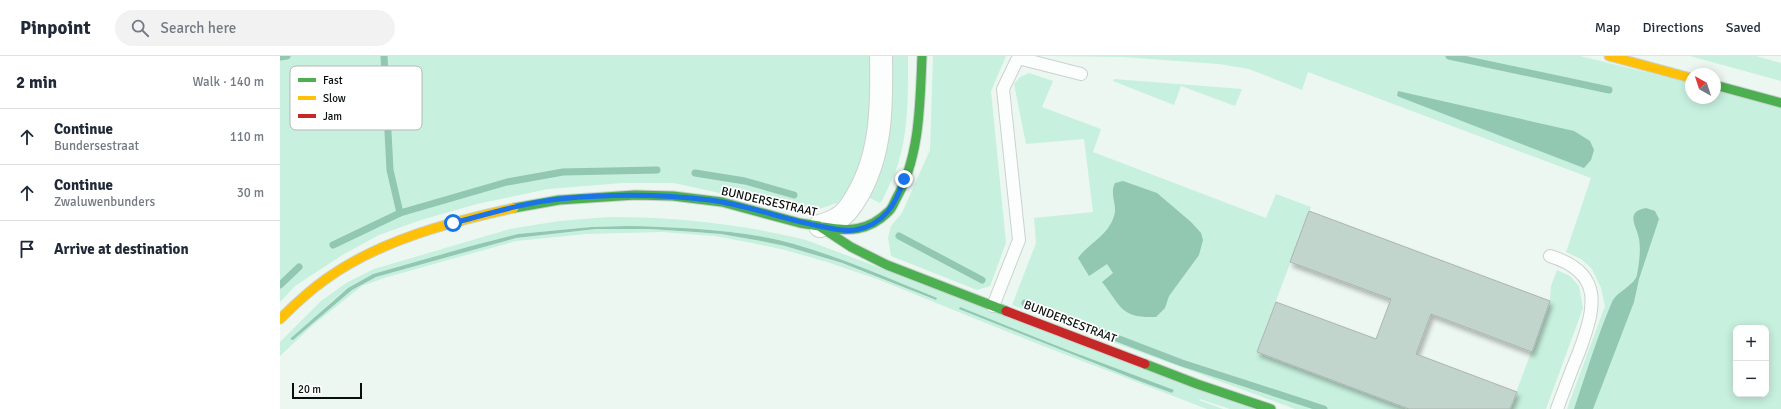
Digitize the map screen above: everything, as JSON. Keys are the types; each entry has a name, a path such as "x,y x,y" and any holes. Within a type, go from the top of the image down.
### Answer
{"street":[{"path":"820,226 837,219 852,206 868,177 880,128 881,56"},
{"path":"820,226 842,231 856,230 871,224 889,212 900,192 914,152 922,86 922,56"},
{"path":"1609,56 1685,76"},
{"path":"1721,87 1781,103"},
{"name":"BUNDERSESTRAAT","path":"280,319 316,285 337,271 382,248 440,226 506,209 558,199 597,196 660,196 711,200 800,223 820,226 844,244 887,265 1197,384 1271,409"}],"lane":[{"path":"993,306 1019,240 1003,90 1018,58 1080,74"},
{"path":"1550,256 1563,260 1579,271 1589,285 1593,299 1589,324 1557,409"}],"shaded area":[{"path":"280,56 874,56 872,112 864,155 854,186 837,203 816,210 784,207 674,183 622,183 548,189 477,204 421,220 379,235 344,254 295,286 280,302"},
{"path":"891,56 908,56 906,128 900,156 894,174 880,203 868,197"},
{"path":"933,56 1006,56 991,91 1006,243 990,286 977,290 891,256 888,238 891,226 902,213 930,150"},
{"path":"1045,56 1580,56 1685,82 1685,104 1721,104 1721,92 1781,108 1781,409 1567,409 1605,306 1601,288 1592,269 1581,259 1566,252 1591,178 1308,72 1302,90 1249,69 1219,64 1123,57"},
{"path":"1690,56 1756,56 1781,63 1781,81"},
{"path":"1029,73 1053,81 1042,107 1101,129 1093,152 1266,218 1276,194 1311,207 1257,352 1409,409 1295,409 1012,305 1036,243 1034,218 1093,212 1084,139 1026,144 1014,84 1020,77"},
{"path":"1114,79 1242,89 1235,106 1181,86 1174,105 1113,81"},
{"path":"1398,91 1574,131 1590,141 1594,150 1591,160 1584,168 1397,96"},
{"path":"1123,181 1157,193 1191,222 1201,233 1203,240 1199,255 1169,296 1165,308 1156,317 1144,317 1128,313 1118,304 1102,282 1113,273 1107,264 1089,276 1078,258 1103,234 1111,223 1115,212 1113,187 1115,183"},
{"path":"1646,208 1655,211 1659,219 1639,279 1634,302 1593,409 1574,409 1612,302 1617,295 1635,279 1637,275 1640,257 1640,243 1634,216 1639,210"},
{"path":"609,217 659,218 708,222 782,234 806,240 1255,409 1230,409 1200,399 1199,400 1223,409 1207,409 1043,346 877,279 827,262 785,250 715,236 662,232 586,234 516,241 384,278 362,286 313,325 280,356 280,342 321,301 346,283 374,269 510,229 559,221","holes":["628,226 711,230 774,239 794,244 866,269 936,298 935,300 841,263 785,246 761,241 721,234 695,232 650,229 596,229 516,238 376,277 352,290 293,340 331,302 348,288 373,274 518,234 591,227","960,307 1173,390 1172,393"]},
{"path":"628,226 712,230 775,239 794,244 866,269 937,298 936,300 842,263 785,246 761,241 721,234 695,232 650,229 596,229 516,238 376,277 352,290 293,340 290,339 348,288 373,274 518,234 591,227"},
{"path":"1557,270 1570,276 1579,286 1583,308 1546,409 1510,409 1550,301 1551,286"},
{"path":"960,307 1070,351 1174,390 1172,393 1142,382 959,309"}],"building":[{"path":"1309,211 1550,301 1532,352 1431,314 1416,354 1517,392 1510,409 1409,409 1257,352 1276,302 1376,339 1391,299 1290,262"}],"waterway":[{"path":"280,57 287,56"},
{"path":"384,56 385,66"},
{"path":"1449,56 1609,90"},
{"path":"388,130 390,170 400,213"},
{"path":"333,245 400,213 507,182 563,172 657,170"},
{"path":"695,173 745,181 794,195"},
{"path":"899,236 982,280"},
{"path":"280,285 299,267"},
{"path":"1025,303 1182,363 1324,409"}],"traffic: fast":[{"path":"823,227 832,229 850,229 866,226 881,218 892,208 904,183 914,148 919,111 922,56"},
{"path":"1721,87 1781,103"},
{"path":"514,208 559,200 635,195 673,196 722,202 800,223 819,226 851,247 887,265 1006,311"},
{"path":"1145,364 1197,384 1271,409"}],"traffic: slow":[{"path":"1609,56 1685,76"},
{"path":"280,319 302,298 326,279 369,253 392,243 441,226 514,208"}],"traffic: jam":[{"path":"1006,311 1145,364"}],"route":[{"path":"453,223 506,209 558,199 597,196 660,196 711,200 800,223 842,231 856,230 871,224 889,212 900,192 904,179"}]}
